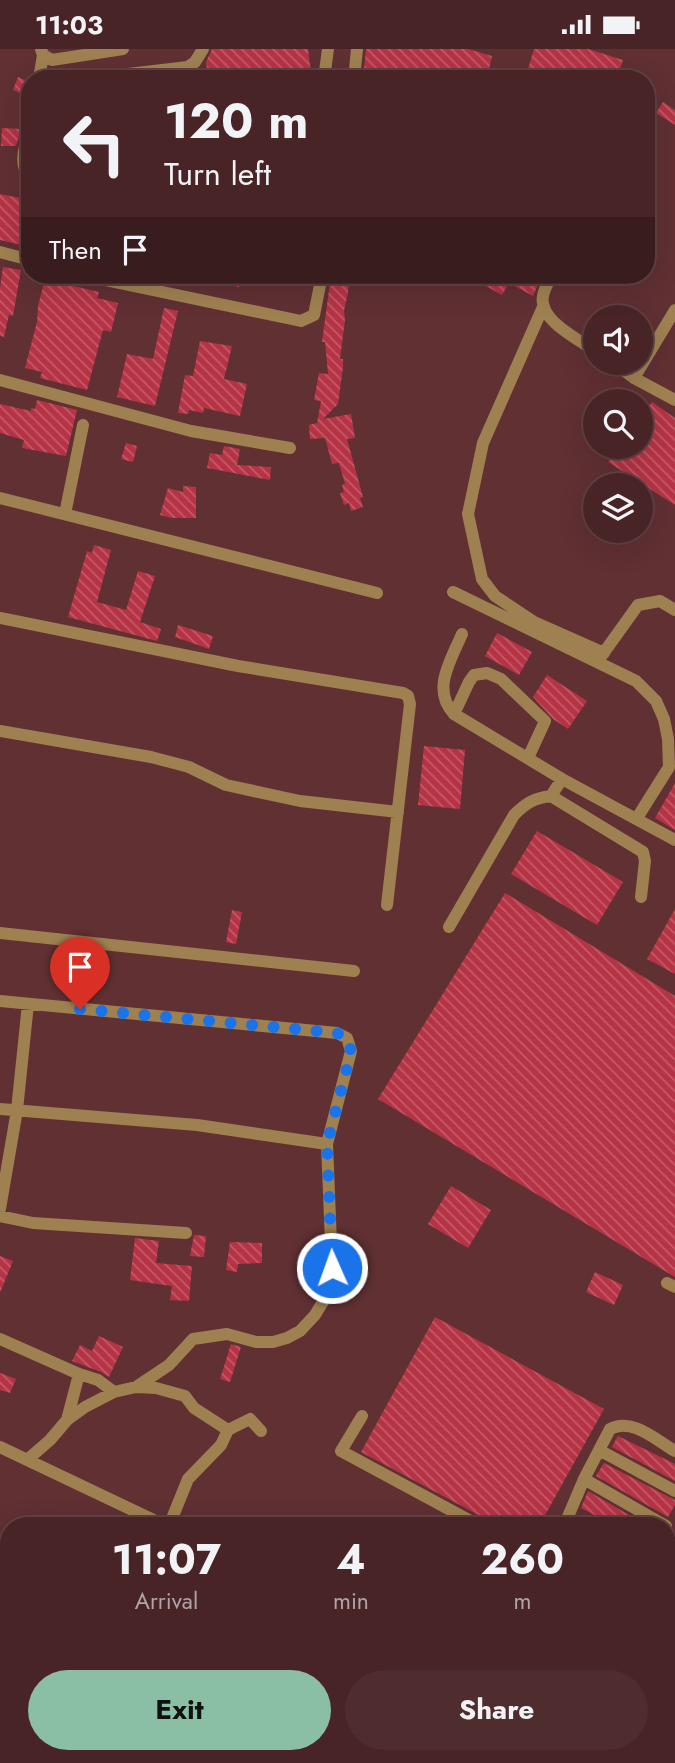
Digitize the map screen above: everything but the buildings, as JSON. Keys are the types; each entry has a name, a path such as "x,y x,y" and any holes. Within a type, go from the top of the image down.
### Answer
{"street":[{"path":"42,52 52,60 123,49"},
{"path":"186,70 195,62 203,49"},
{"path":"325,70 328,49"},
{"path":"355,70 357,49"},
{"path":"40,70 42,52"},
{"path":"0,251 21,257"},
{"path":"124,284 302,321 314,315 320,284"},
{"path":"548,284 542,296 548,318 583,343"},
{"path":"543,306 483,443 468,514 482,579 495,596 600,657 636,681 656,701 664,719 672,769 637,818"},
{"path":"634,378 675,310"},
{"path":"630,375 675,400"},
{"path":"0,380 191,431 290,448"},
{"path":"65,514 83,425"},
{"path":"0,498 377,593"},
{"path":"453,592 600,657"},
{"path":"600,657 638,605 660,601 675,610"},
{"path":"0,618 239,666 402,693 408,697 410,704 387,905"},
{"path":"462,634 442,687 445,705 454,714 562,779 675,839"},
{"path":"454,714 474,675 487,673 501,679 545,721 528,758"},
{"path":"0,731 151,757 189,767 226,785 300,801 398,812"},
{"path":"551,796 562,779"},
{"path":"449,927 514,815 526,803 538,798 551,796 643,852 645,861 641,897"},
{"path":"0,933 354,971"},
{"path":"0,1001 337,1033 347,1038 351,1051 327,1144 332,1268 324,1300 316,1315 300,1331 273,1342 256,1342 227,1334 193,1339 169,1365 136,1387"},
{"path":"0,1209 18,1110 29,1004"},
{"path":"0,1109 197,1125 327,1144"},
{"path":"0,1216 33,1223 187,1233"},
{"path":"0,1339 98,1380 114,1392"},
{"path":"67,1420 79,1374"},
{"path":"27,1460 50,1440 67,1420 85,1407 114,1392 136,1387 156,1388 185,1396 194,1408 228,1430"},
{"path":"362,1416 341,1451 463,1517"},
{"path":"172,1517 188,1479 220,1445 228,1430 250,1419 261,1431"},
{"path":"568,1517 610,1429 617,1425 629,1425 675,1451"},
{"path":"0,1447 149,1517"},
{"path":"599,1450 675,1492"},
{"path":"584,1479 651,1517"}],"route":[{"path":"80,1009 337,1033 347,1038 351,1051 327,1144 332,1268"}]}
